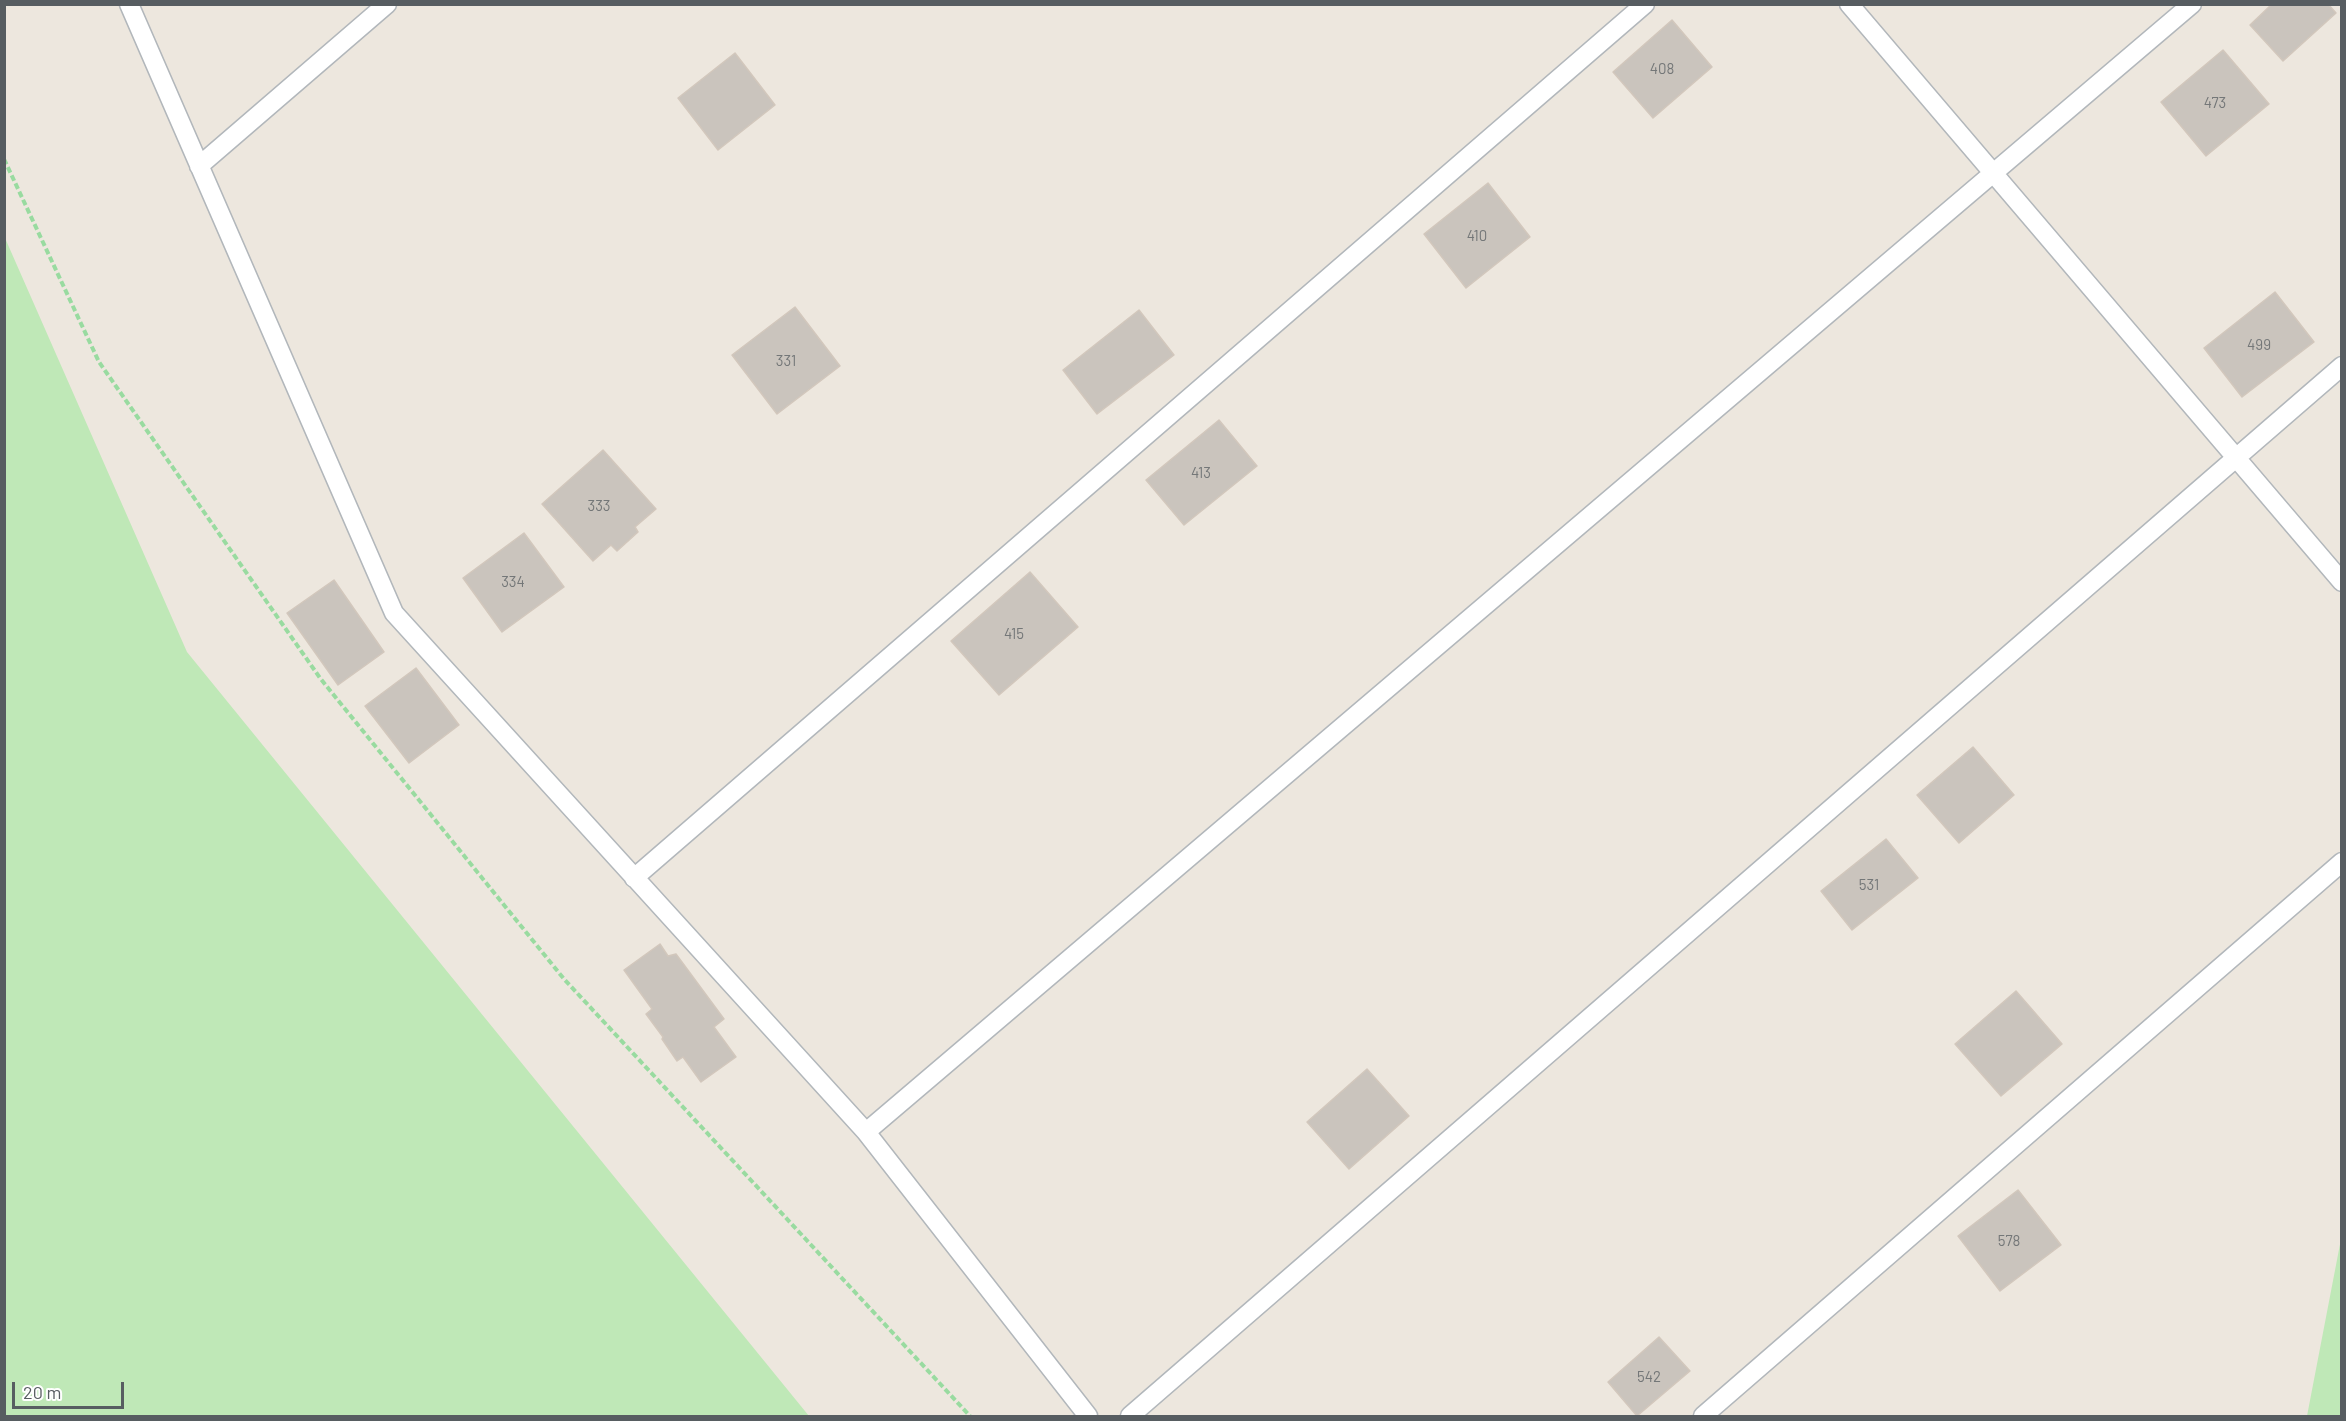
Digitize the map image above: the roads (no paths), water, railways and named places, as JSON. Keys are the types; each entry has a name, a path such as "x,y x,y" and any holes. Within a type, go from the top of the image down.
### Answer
{"lane":[{"path":"129,4 394,613 866,1132 1088,1416"},
{"path":"199,166 387,4"},
{"path":"634,878 1645,4"},
{"path":"1849,4 2342,582"},
{"path":"866,1132 1994,175 2192,4"},
{"path":"1130,1416 2342,366"},
{"path":"1703,1416 2342,862"}]}
